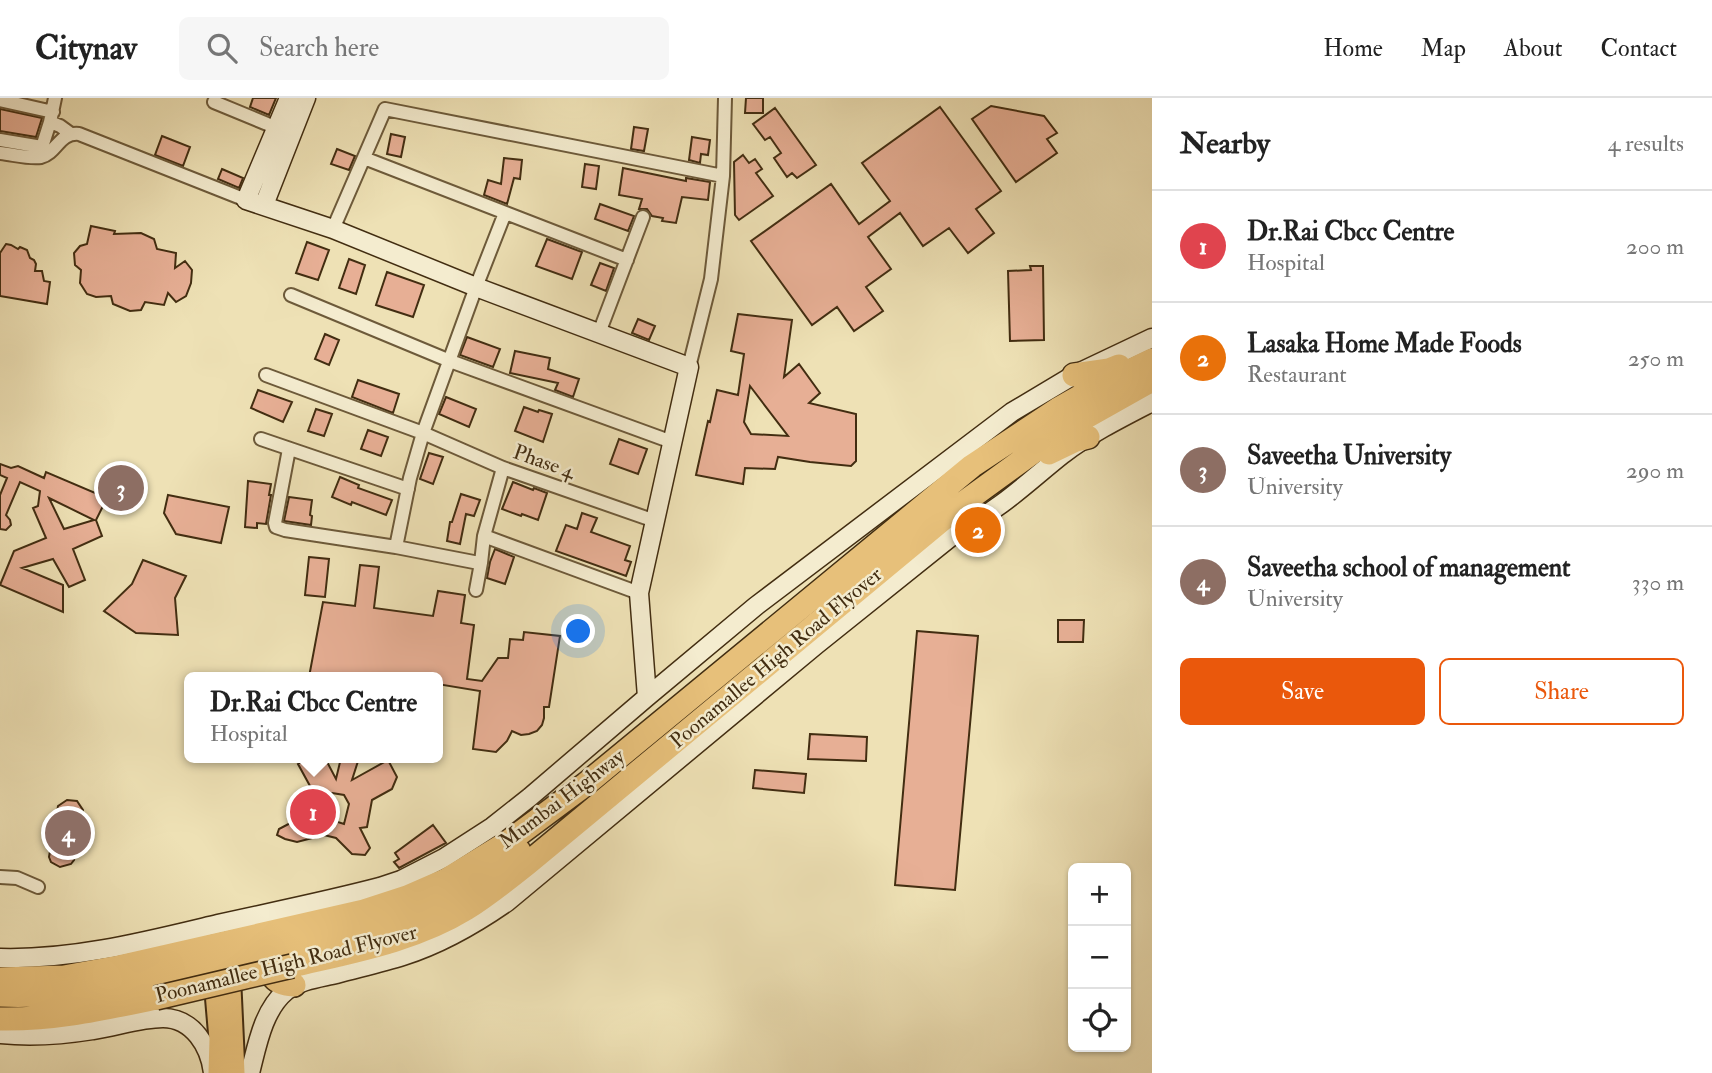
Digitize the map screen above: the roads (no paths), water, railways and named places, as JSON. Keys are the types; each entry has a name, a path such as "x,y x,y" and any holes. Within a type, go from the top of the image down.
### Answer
{"highway":[{"path":"1074,375 1109,370 1152,353"},
{"path":"962,528 969,499 999,476 1038,436 1104,383 1152,360"},
{"path":"1038,436 1086,416 1152,380"},
{"name":"Mumbai Highway","path":"0,979 38,979 119,967 364,911 407,897 446,880 508,842 586,784 972,466 1038,436"},
{"path":"999,476 1022,468 1061,446 1088,437"},
{"name":"Poonamallee High Road Flyover","path":"0,1019 42,1019 72,1015 156,998 384,944 449,919 491,892 969,499"},
{"path":"0,995 85,992 222,963 289,967 368,929 429,909 485,876 532,842 597,785 637,742"}],"main road":[{"path":"216,1073 222,963"},
{"path":"222,963 235,1073"}],"street":[{"path":"0,139 42,147 55,98"},
{"path":"246,200 289,98"},
{"path":"264,205 306,98"},
{"path":"647,697 639,593 711,279 723,176 725,98"},
{"path":"211,99 277,128"},
{"path":"0,100 51,117 71,134"},
{"path":"333,229 387,104 723,176"},
{"path":"0,152 44,156 65,137 79,134 689,367"},
{"path":"363,158 627,260"},
{"path":"396,547 423,433 505,213"},
{"path":"599,333 643,217"},
{"path":"291,295 450,361 672,442"},
{"path":"0,958 36,957 117,947 359,892 401,880 444,858 515,809 756,606 1013,412 1074,375 1152,338"},
{"name":"Phase 4","path":"266,375 423,433 503,468 655,521"},
{"path":"250,1073 263,1027 284,992 289,967 310,980 403,956 456,935 507,902 816,645 962,528 986,514 1088,437 1152,402"},
{"path":"261,439 408,489"},
{"path":"289,449 275,523 277,528 481,563"},
{"path":"476,590 484,536 503,468"},
{"path":"484,536 639,593"},
{"path":"0,877 17,878 37,887"},
{"path":"0,1034 66,1033 150,1019 170,1019 179,1021 199,1035 216,1073"}],"place":[{"name":"Saveetha University","path":"121,488"},
{"name":"Lasaka Home Made Foods","path":"978,530"},
{"name":"Dr.Rai Cbcc Centre","path":"313,812"},
{"name":"Saveetha school of management","path":"68,833"}]}
